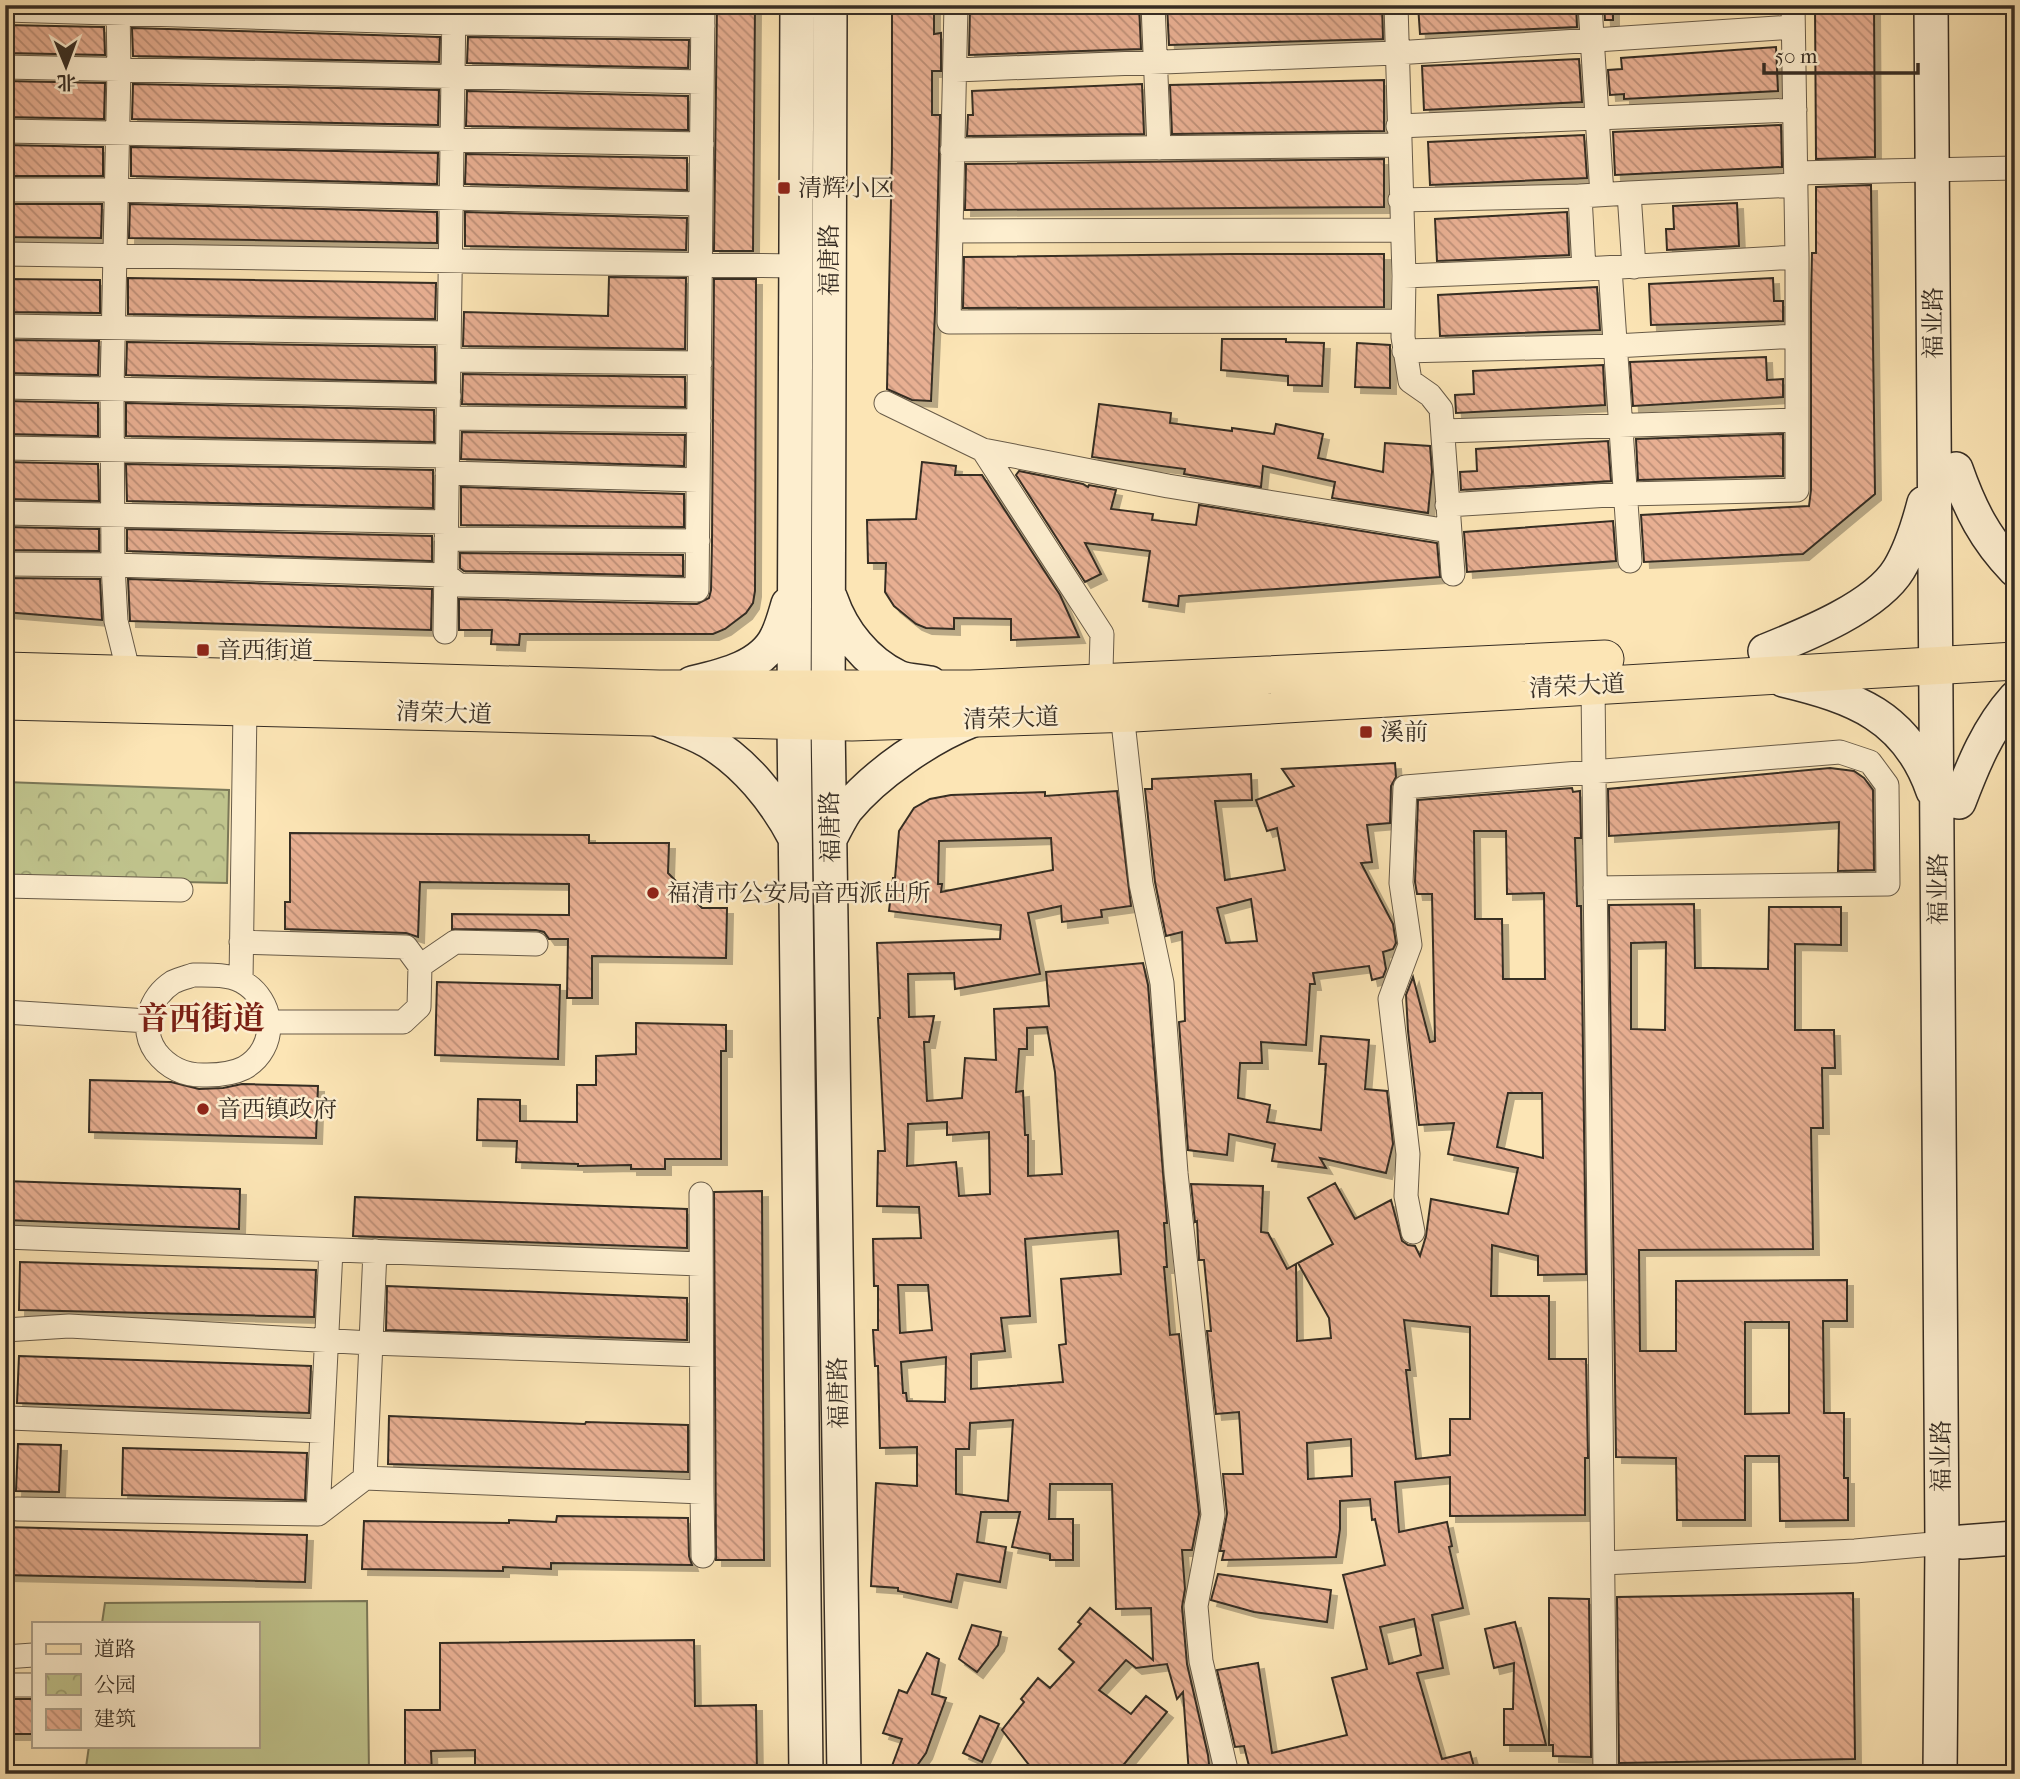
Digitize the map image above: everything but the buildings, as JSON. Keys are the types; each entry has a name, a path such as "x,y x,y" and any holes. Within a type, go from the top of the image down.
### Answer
{"main road":[{"name":"清荣大道","path":"1946,654 2015,637"},
{"name":"清荣大道","path":"1121,698 1946,654 2015,661"},
{"name":"清荣大道","path":"5,701 245,708 972,704 1593,685 1765,663"},
{"name":"清荣大道","path":"5,671 129,674 658,704"}],"street":[{"name":"福唐路","path":"797,5 794,588 830,839 844,1774"},
{"name":"福唐路","path":"806,1774 796,838 828,590 830,5"},
{"path":"956,5 949,321 1402,321"},
{"path":"1153,5 1159,148"},
{"path":"1396,5 1404,351 1410,381 1430,395 1441,409 1453,574"},
{"path":"1584,269 1597,120 1590,5"},
{"name":"福业路","path":"1931,5 1943,170"},
{"name":"福业路","path":"1952,5 1943,170 1952,1543 1959,1774"},
{"path":"118,8 112,514 116,621 129,674"},
{"path":"5,10 118,8 703,16 697,590 459,585 446,575 5,564"},
{"path":"445,632 453,14"},
{"path":"956,70 1396,52 1592,40 1793,16 1797,491 1626,495 1447,505"},
{"path":"5,68 702,82"},
{"path":"953,150 1159,148 1399,136 1597,120 1795,110"},
{"path":"5,131 702,144"},
{"path":"1400,200 1591,195 1796,179 2015,168"},
{"path":"5,190 117,190 701,204"},
{"path":"1629,193 1634,267"},
{"path":"951,231 1402,230"},
{"path":"5,254 114,258 796,266"},
{"path":"1404,276 1634,267 1797,257"},
{"path":"1610,268 1630,561"},
{"path":"5,326 449,333"},
{"path":"1404,351 1615,346 1797,336"},
{"path":"449,360 700,363"},
{"path":"5,387 112,390 699,421"},
{"path":"886,403 983,450 1168,486 1449,531"},
{"path":"1443,431 1797,420"},
{"path":"5,448 112,449 698,480"},
{"path":"983,450 1102,634 1101,671 1121,698 1141,884 1163,983 1176,1173 1213,1515 1196,1606 1201,1661 1227,1774"},
{"path":"1945,468 1993,547 2015,570"},
{"path":"1765,663 1866,601 1897,572 1945,468"},
{"path":"5,513 112,514 698,541"},
{"path":"794,588 776,638 756,661 716,676 658,704 738,764 762,788 796,838"},
{"path":"828,590 843,628 878,664 899,678 972,704 945,731 864,790 845,812 830,839"},
{"path":"1765,663 1855,702 1882,718 1905,738 1948,803 1970,772 1994,723 2015,698"},
{"path":"1593,685 1605,1774"},
{"path":"241,981 245,708"},
{"path":"1413,1232 1406,1196 1408,1154 1390,999 1410,945 1401,883 1405,787 1840,752 1870,762 1887,785 1888,884 1595,888"},
{"path":"5,886 181,890"},
{"path":"241,942 406,947 420,966 419,1007 403,1022 270,1022"},
{"path":"420,966 455,942 536,944"},
{"path":"193,975 218,975 241,981 260,997 270,1022 266,1045 256,1060 231,1073 199,1075 178,1070 166,1063 154,1049 148,1032 149,1012 156,998 173,982 193,975"},
{"path":"5,1012 148,1021"},
{"path":"701,1194 703,1556"},
{"path":"5,1237 700,1264"},
{"path":"318,1514 331,1250"},
{"path":"365,1478 375,1251"},
{"path":"5,1330 69,1326 371,1343 701,1355"},
{"path":"10,1418 322,1431"},
{"path":"17,1509 318,1514 365,1478 702,1492"},
{"path":"1603,1563 1855,1551 2015,1538"},
{"name":"福业路","path":"1940,1774 1952,1543"},
{"path":"5,1657 32,1655"},
{"path":"5,1685 32,1685"}],"green space":[{"path":"5,782 229,790 227,883 5,878"},
{"path":"367,1601 369,1774 85,1774 89,1748 259,1748 259,1622 102,1622 105,1603"}],"place":[{"name":"清辉小区","path":"784,188"},
{"name":"音西街道","path":"203,650"},
{"name":"溪前","path":"1366,732"},
{"name":"福清市公安局音西派出所","path":"653,893"},
{"name":"音西镇政府","path":"203,1109"}],"district":[{"name":"音西街道","path":"201,1018"}]}
